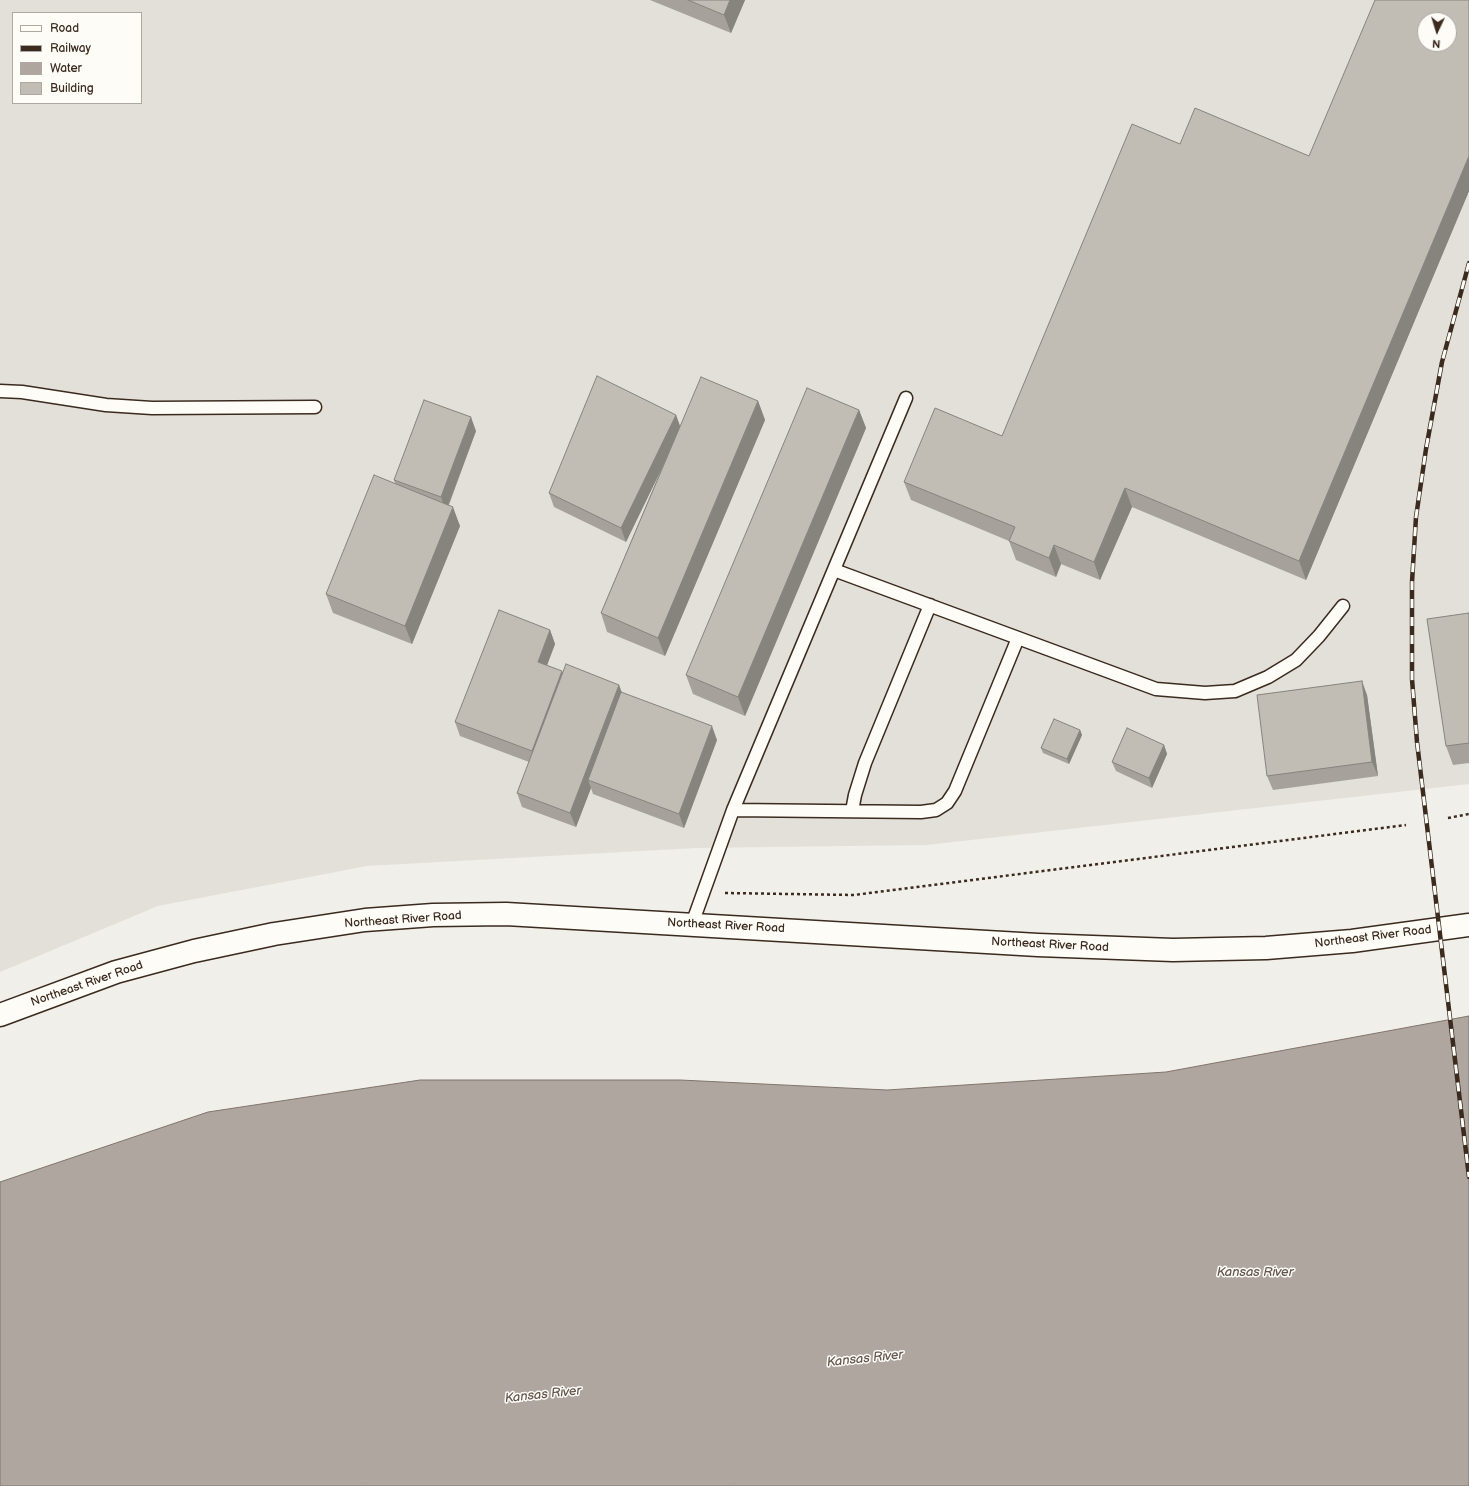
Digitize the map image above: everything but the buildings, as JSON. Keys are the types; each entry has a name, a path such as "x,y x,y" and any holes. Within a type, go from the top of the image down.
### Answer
{"street":[{"name":"Northeast River Road","path":"0,1015 116,972 186,953 274,934 358,922 433,915 506,914 1038,945 1173,950 1266,948 1352,941 1467,926"}],"lane":[{"path":"0,391 22,392 106,404 152,408 315,407"},
{"path":"692,924 733,810 906,398"},
{"path":"834,570 1156,689 1205,694 1235,691 1268,678 1296,660 1319,636 1342,606"},
{"path":"852,811 858,784 865,763 930,605"},
{"path":"733,810 921,812 936,810 947,803 955,791 1018,638"}],"path":[{"path":"1448,818 1469,814"},
{"path":"703,892 854,895 1406,825"}],"shaded area":[{"path":"0,0 1469,0 1469,784 927,845 696,848 367,866 158,906 0,972"}],"water":[{"name":"Kansas River","path":"1469,1016 1469,1486 0,1486 0,1182 208,1112 420,1080 680,1080 887,1090 1166,1072"}],"railway":[{"path":"1469,263 1442,362 1426,449 1416,517 1412,582 1412,679 1417,742 1469,1177"}]}
